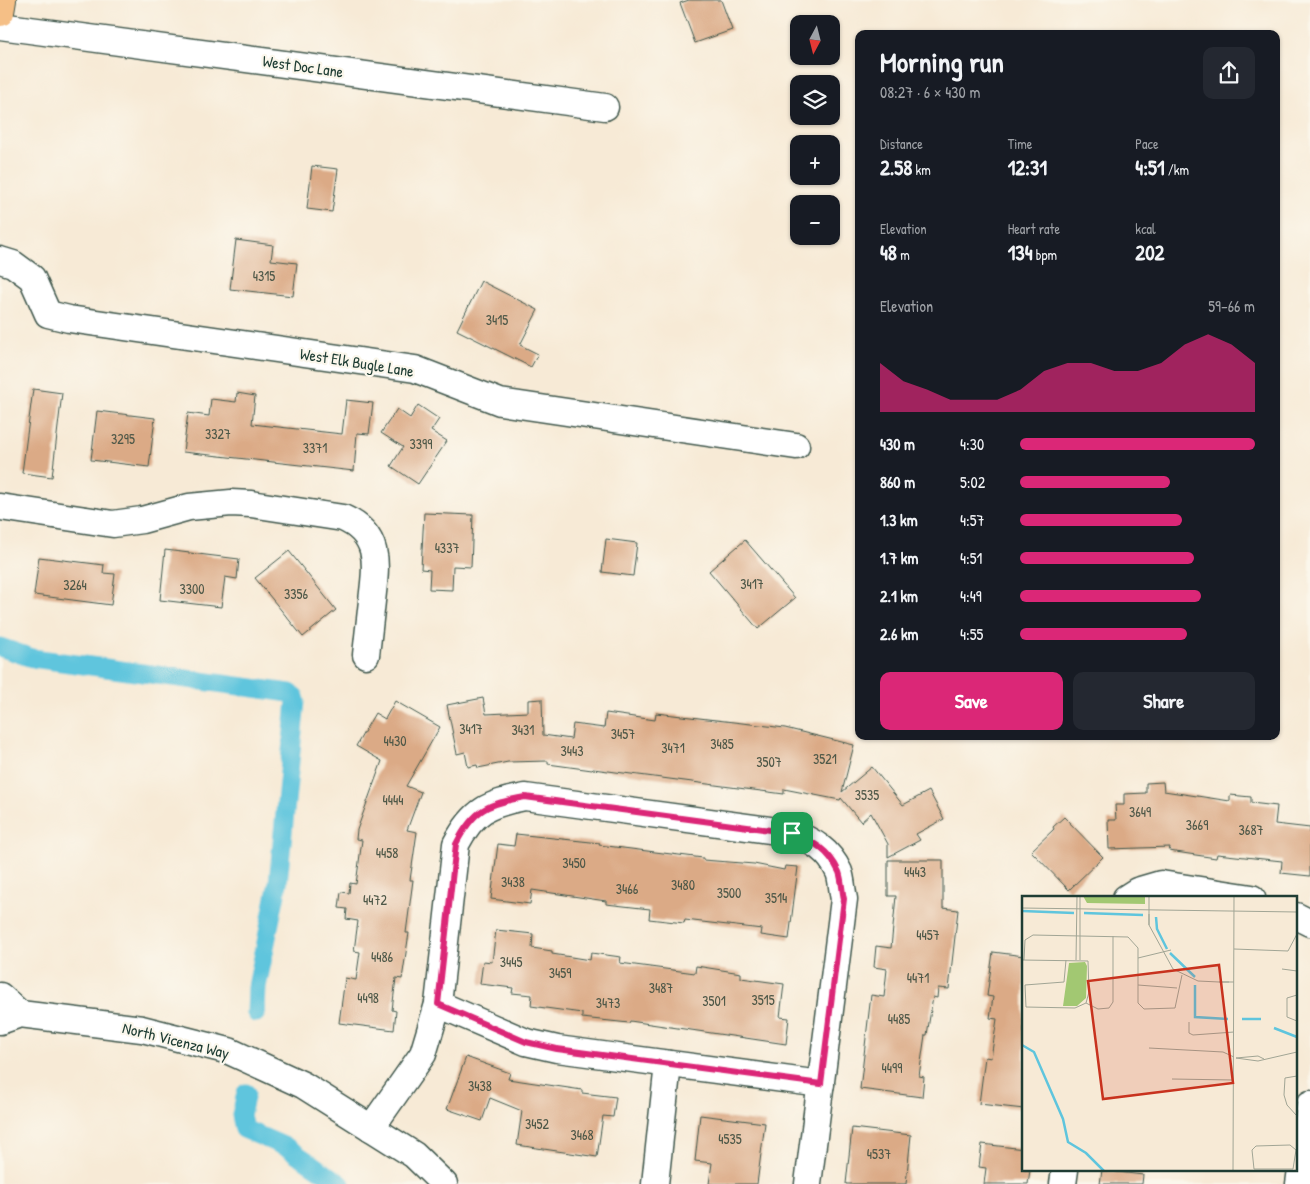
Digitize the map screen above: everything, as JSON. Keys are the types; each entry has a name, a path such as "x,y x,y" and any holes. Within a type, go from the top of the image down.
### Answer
{"main road":[{"path":"0,12 2,0"}],"street":[{"name":"West Doc Lane","path":"0,26 605,107"},
{"name":"West Elk Bugle Lane","path":"0,260 13,264 32,278 48,314 69,319 415,369 500,402 796,446"},
{"path":"0,507 113,524 142,520 188,507 231,503 251,504 343,518 367,534 374,549 376,566 366,655"},
{"path":"371,1128 422,1054 438,1004 456,844 466,826 481,811 499,802 525,797 792,833 812,841 824,851 839,872 844,899 808,1184"},
{"path":"1129,896 1137,891 1161,884 1239,896"},
{"path":"1298,917 1310,923"},
{"name":"North Vicenza Way","path":"0,996 10,1018 142,1029 229,1052 303,1085 414,1155 444,1184"},
{"path":"438,1004 526,1042 557,1049 821,1084"},
{"path":"655,1184 668,1064"},
{"path":"1300,1184 1310,1104"}],"building":[{"path":"689,0 721,0 732,30 695,43 680,3"},
{"path":"312,166 338,169 332,212 307,209"},
{"path":"236,240 273,245 271,260 297,263 293,296 230,289"},
{"path":"481,281 538,310 520,345 538,354 531,367 457,330"},
{"path":"33,389 62,393 52,477 22,473"},
{"path":"237,393 255,396 252,424 342,434 346,400 373,403 369,434 357,433 354,471 183,452 188,413 209,416 211,399 236,402"},
{"path":"418,405 439,419 431,431 447,441 418,484 391,466 403,447 381,433 397,409 410,418"},
{"path":"97,411 155,418 149,467 91,460"},
{"path":"424,513 473,515 471,567 453,566 452,590 429,589 430,570 421,569"},
{"path":"606,539 637,543 633,576 602,572"},
{"path":"745,540 795,598 758,629 709,571"},
{"path":"165,550 239,559 237,579 225,577 221,607 160,600"},
{"path":"289,551 336,610 303,637 255,578"},
{"path":"39,557 104,565 103,573 115,574 111,605 34,595"},
{"path":"483,698 486,714 528,712 528,700 542,699 543,735 571,739 573,724 604,728 606,713 655,720 656,713 785,728 854,745 842,792 872,767 903,805 929,791 944,819 916,834 920,840 888,857 888,844 871,813 861,822 841,798 840,800 784,789 784,794 592,770 548,764 548,761 508,762 478,768 477,765 468,767 465,752 457,754 447,705"},
{"path":"395,701 440,727 406,786 421,792 407,830 417,832 410,880 413,880 406,933 409,933 402,979 396,978 392,1010 396,1011 394,1030 339,1023 345,978 356,980 360,952 354,951 358,921 346,919 347,909 339,908 341,892 349,893 350,883 356,884 362,840 356,839 357,830 382,761 356,746 375,713 385,719"},
{"path":"1163,782 1164,791 1230,801 1230,795 1251,797 1251,803 1277,806 1275,824 1310,828 1310,876 1281,873 1282,861 1217,854 1216,858 1169,851 1170,847 1109,849 1108,820 1116,820 1115,805 1124,805 1124,794 1146,793 1146,783"},
{"path":"1064,817 1103,857 1069,890 1031,851"},
{"path":"516,834 600,843 599,845 703,858 703,860 754,864 784,870 785,866 798,867 789,939 761,935 762,929 685,920 684,923 649,919 650,909 606,904 606,901 532,890 530,904 491,899 498,844 514,846"},
{"path":"888,860 943,860 943,908 958,910 949,989 938,988 937,998 933,997 927,1035 925,1035 919,1076 924,1077 922,1097 860,1089 871,995 884,997 887,969 874,967 876,946 891,948 896,896 888,896"},
{"path":"496,930 533,934 532,948 552,951 552,954 590,960 591,953 621,957 620,963 695,973 696,966 741,973 741,978 784,984 780,1017 789,1018 786,1044 630,1021 629,1023 582,1018 582,1013 531,1006 532,995 512,993 513,988 480,984 483,961 492,962"},
{"path":"993,952 1022,956 1022,1109 979,1104 985,1057 991,1058 997,1019 990,1018 993,997 987,996"},
{"path":"466,1057 510,1073 508,1079 582,1090 582,1093 616,1097 613,1117 603,1116 597,1157 517,1145 522,1111 490,1098 482,1121 447,1109"},
{"path":"700,1115 765,1123 757,1184 709,1184 712,1163 695,1161"},
{"path":"852,1128 911,1135 906,1184 846,1184"},
{"path":"982,1144 1022,1149 1022,1172 1030,1172 1028,1184 984,1184 986,1168 979,1167"},
{"path":"1102,1172 1143,1175 1142,1184 1100,1184"}],"waterway":[{"path":"0,647 32,658 290,693 295,697 278,883 257,987 256,1013"},
{"path":"246,1093 241,1115 244,1129 288,1148 341,1184"}],"route":[{"path":"525,797 792,833 812,841 824,851 839,872 844,899 821,1084 557,1049 526,1042 438,1004 456,844 466,826 481,811 499,802 525,797"}]}
